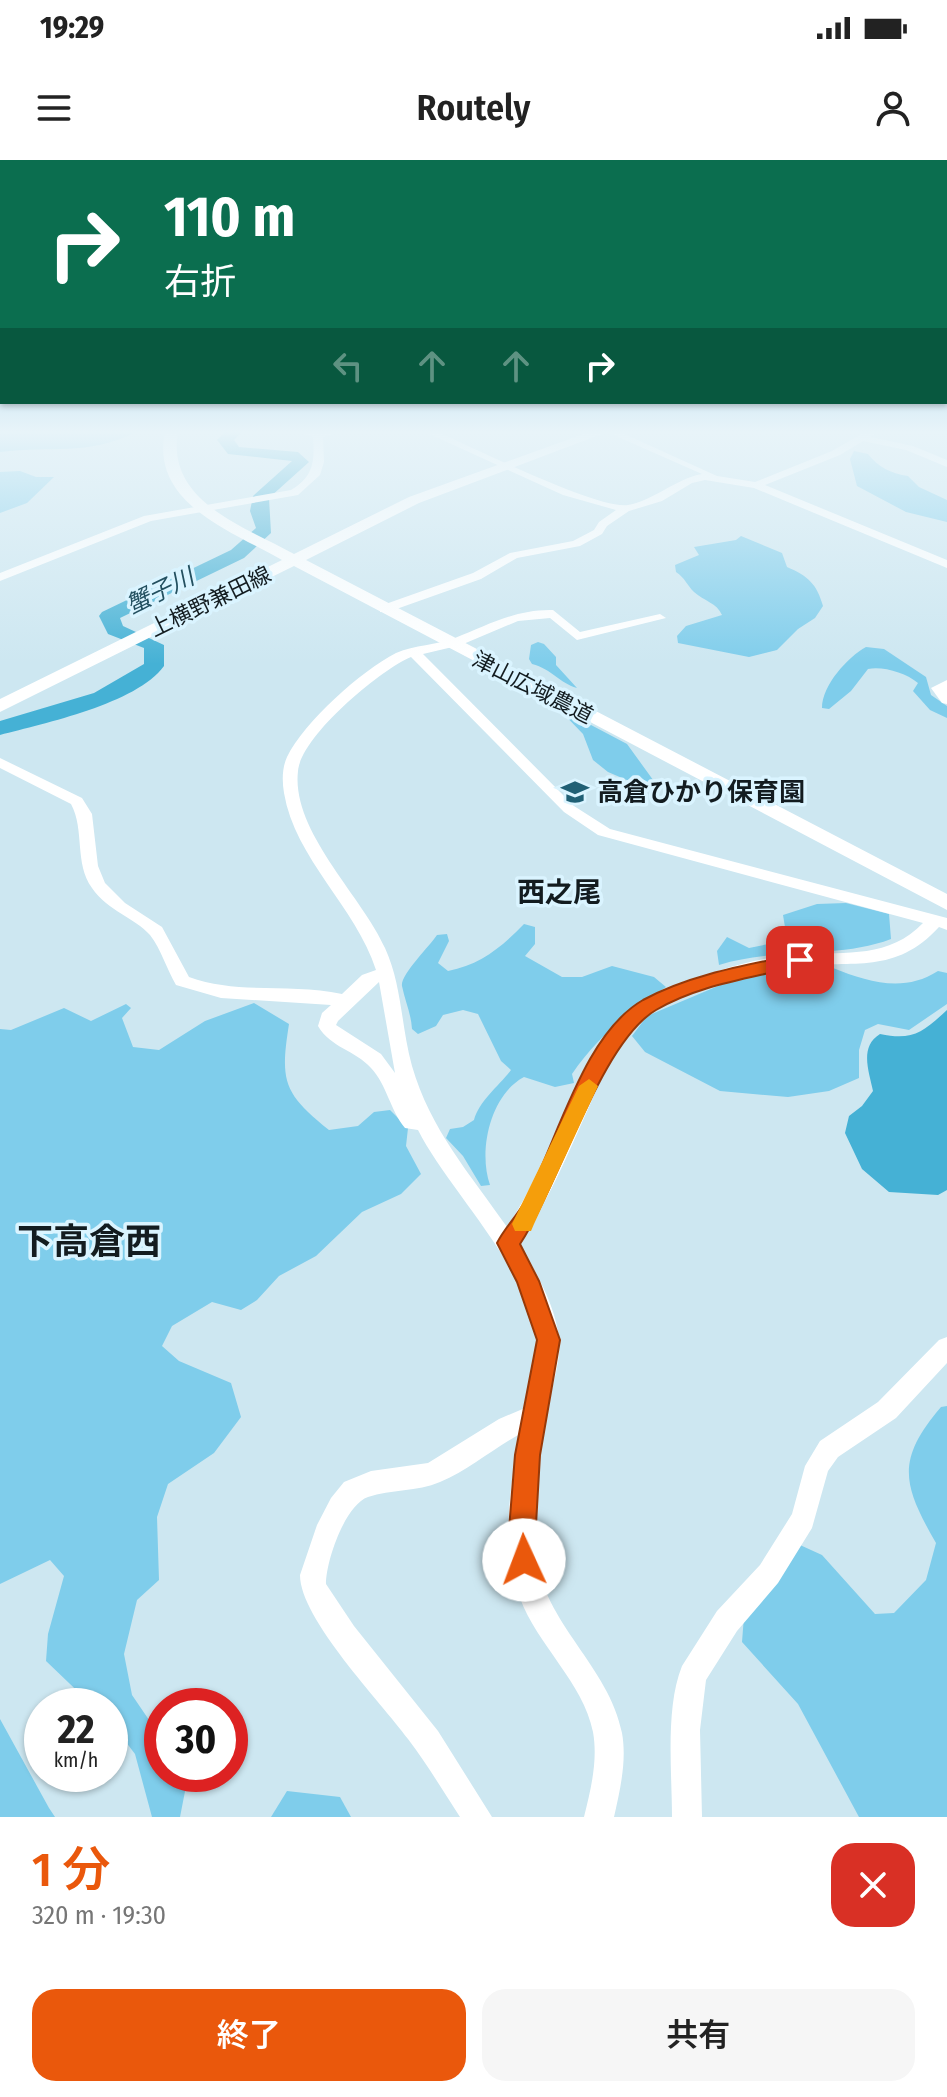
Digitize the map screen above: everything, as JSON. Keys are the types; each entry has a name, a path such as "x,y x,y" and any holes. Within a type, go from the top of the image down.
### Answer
{"street":[{"path":"0,577 134,523 201,509"},
{"name":"津山広域農道","path":"204,509 449,644 947,903"},
{"name":"上横野兼田線","path":"0,706 395,509"},
{"path":"384,609 469,579 514,555 576,544 598,532 603,524 625,509"},
{"path":"815,509 947,564"},
{"path":"599,1817 609,1762 606,1727 598,1703 540,1617 527,1578 521,1542 528,1455 548,1340 528,1281 508,1243 437,1147 423,1121 397,1038 397,1022 387,973 368,931 315,851 297,805 290,769 294,757 332,711 373,674 414,652 449,644 505,618 531,614 553,614 577,636 660,618"},
{"path":"414,652 569,809 604,832 940,923"},
{"path":"947,684 938,688 947,700"},
{"path":"0,762 77,801 84,814 90,866 98,885 112,902 156,931 182,981 227,994 307,994 344,1001"},
{"path":"508,1243 532,1208 607,1047 636,1014 688,989 744,969 800,960 854,960 882,956 919,938 940,923"},
{"path":"387,973 368,979 329,1018 327,1026 332,1034 374,1059 389,1080 400,1110 412,1123 423,1121"},
{"path":"687,1817 686,1730 692,1676 699,1662 727,1621 769,1574 789,1542 803,1519 817,1466 829,1449 887,1410 947,1347"},
{"path":"477,1817 421,1732 327,1608 313,1583 314,1568 338,1508 350,1493 363,1486 429,1475 517,1421 535,1415"}],"shaded area":[{"path":"901,509 947,509 947,522"},
{"path":"741,536 782,553 787,567 815,586 823,606 815,618 798,629 777,650 749,657 678,643 677,636 686,626 722,615 714,605 694,592 676,572 675,565 699,555 694,547 736,540"},
{"path":"538,642 556,657 556,665 577,688 532,664 529,659 531,645"},
{"path":"866,647 884,649 926,677 931,695 947,706 947,718 930,710 913,691 918,683 887,669 868,669 851,691 829,709 822,708 831,681"},
{"path":"557,707 627,744 656,784 643,787 608,772 593,760 583,734"},
{"path":"846,903 889,914 891,939 850,949 763,956 719,965 717,951 727,937 749,948 793,939 793,933 785,927 783,915 817,904"},
{"path":"524,924 535,927 535,944 525,956 562,977 582,977 612,966 654,977 666,987 603,1037 572,1074 574,1083 555,1087 524,1077 512,1085 495,1110 490,1125 485,1156 490,1185 481,1186 463,1156 446,1138 450,1129 463,1127 474,1120 485,1100 511,1070 501,1061 478,1014 463,1010 443,1015 436,1026 418,1034 412,1029 402,986 410,968 437,935 447,934 449,941 438,963 448,971 490,954"},
{"path":"833,968 886,983 912,982 938,971 947,973 947,1004 909,1030 878,1024 865,1030 859,1050 859,1078 829,1091 788,1097 720,1091 645,1052 632,1036 647,1016 737,978 771,969"},
{"path":"254,1003 289,1024 286,1073 288,1084 302,1106 329,1130 358,1126 374,1112 390,1110 408,1128 406,1146 421,1174 401,1194 362,1212 316,1256 279,1276 257,1300 241,1310 212,1302 172,1326 162,1346 179,1361 231,1383 241,1417 214,1453 168,1484 157,1517 159,1580 137,1600 124,1654 132,1695 144,1713 144,1787 135,1754 128,1745 128,1688 74,1688 46,1661 48,1634 64,1576 50,1560 0,1584 0,1029 11,1030 64,1008 91,1021 126,1004 131,1008 122,1018 133,1047 159,1050 205,1021"},
{"path":"947,1010 947,1190 938,1195 889,1192 862,1169 845,1133 849,1116 862,1106 873,1091 867,1060 869,1046 880,1034 901,1036 917,1033"},
{"path":"947,1406 947,1817 859,1817 798,1704 742,1642 744,1616 800,1545 822,1555 875,1614 894,1613 926,1580 936,1543 916,1504 909,1473 916,1442 941,1407"},
{"path":"0,1719 24,1763 24,1792 40,1792 55,1817 0,1817"},
{"path":"287,1791 340,1797 351,1817 271,1817"},
{"path":"145,1792 185,1792 180,1817 152,1817"}],"waterway":[{"name":"蟹子川","path":"0,728 121,689 154,666 154,645 115,630 109,616 147,595 217,565 254,542 265,529 259,509"}],"slow traffic":[{"path":"523,1224 589,1086"}],"place":[{"name":"高倉ひかり保育園","path":"575,792"}],"district":[{"name":"西之尾","path":"559,892"},
{"name":"下高倉西","path":"89,1241"}],"route":[{"path":"524,1560 521,1542 528,1455 548,1340 528,1281 508,1243 520,1230 532,1208 607,1047 636,1014 650,1004 700,983 744,969 800,960"}]}
